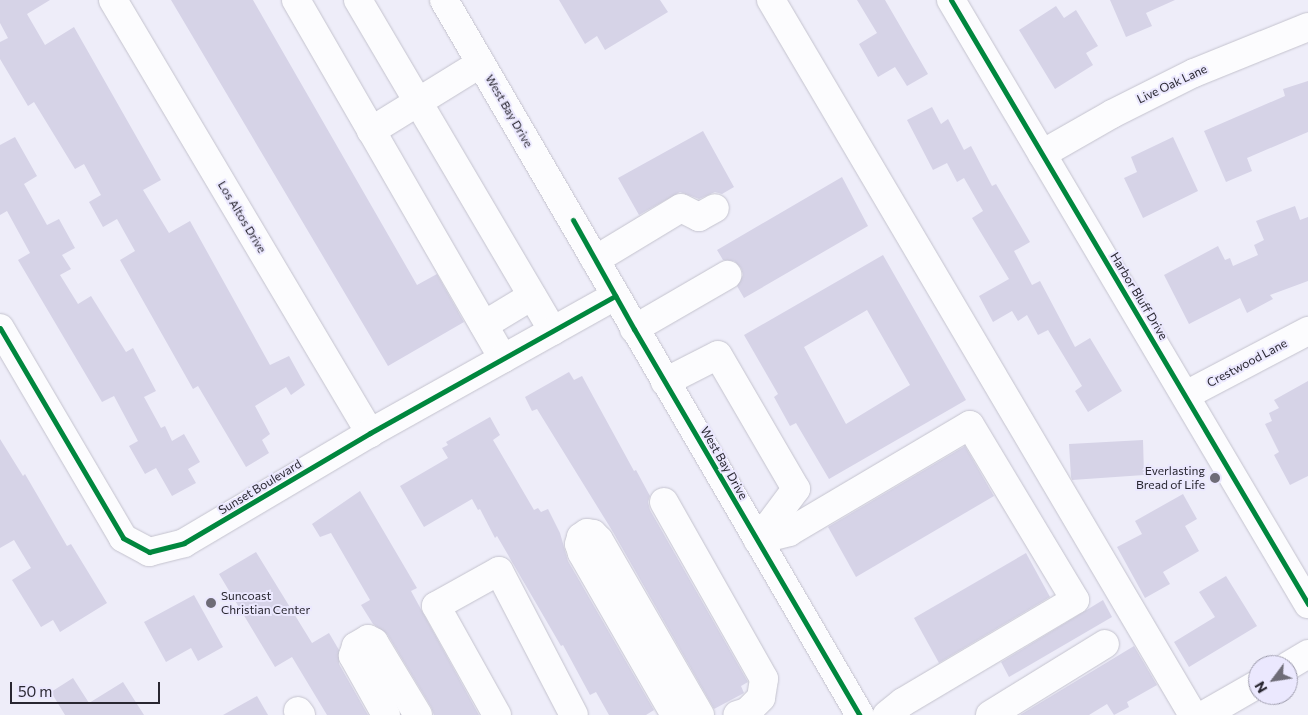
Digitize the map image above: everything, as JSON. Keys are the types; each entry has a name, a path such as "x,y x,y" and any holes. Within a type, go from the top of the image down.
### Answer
{"street":[{"name":"Los Altos Drive","path":"114,0 370,433"},
{"path":"296,0 503,358"},
{"path":"358,0 553,331"},
{"name":"West Bay Drive","path":"444,0 860,715"},
{"path":"771,0 1193,715"},
{"name":"Harbor Bluff Drive","path":"951,0 1308,604"},
{"name":"Live Oak Lane","path":"1042,154 1112,114 1194,73 1308,27"},
{"path":"371,130 481,63"},
{"path":"595,260 681,208 699,218 715,208"},
{"path":"634,329 726,275"},
{"path":"484,325 532,296"},
{"name":"Sunset Boulevard","path":"0,328 123,538 149,552 184,543 370,433 615,296"},
{"name":"Crestwood Lane","path":"1186,395 1308,331"},
{"path":"665,382 718,355 796,490 758,540"},
{"path":"758,540 789,532 970,425 1075,600 903,702 888,715"},
{"path":"664,502 764,679 761,698 747,712 738,715"},
{"path":"675,715 582,554 579,544 581,537 587,533 593,534 599,540 700,715"},
{"path":"497,715 436,606 499,571 574,715"},
{"path":"386,715 353,656 356,646 368,639 374,642 418,715"},
{"path":"990,715 1105,644"},
{"path":"1204,715 1248,690"}],"building":[{"path":"0,0 50,0 27,14 45,45 74,27 161,180 143,190 169,233 190,221 270,365 289,356 305,385 291,395 286,387 255,406 270,434 262,440 269,453 246,467 198,386 193,389 120,260 135,251 117,219 103,227 89,202 101,195 84,164 75,169 34,102 28,106 0,59 0,42 8,38 0,23"},
{"path":"171,0 253,0 417,285 437,274 464,322 388,366"},
{"path":"559,0 660,0 668,12 605,50 597,36 585,44"},
{"path":"857,0 885,0 928,74 907,86 895,67 878,77 859,44 877,33"},
{"path":"1110,0 1175,0 1146,13 1152,26 1126,37"},
{"path":"1056,6 1064,18 1076,10 1098,46 1086,53 1093,65 1055,89 1019,30"},
{"path":"1308,81 1308,132 1247,158 1252,171 1226,182 1204,131 1285,96 1283,89"},
{"path":"932,107 941,124 948,119 964,150 971,146 992,186 996,184 1030,242 1014,251 1032,285 1040,281 1075,347 1090,338 1122,391 1088,412 1075,391 1082,386 1048,330 1038,335 1027,315 1018,321 1012,311 993,322 979,296 1009,279 972,218 983,211 964,178 957,182 947,163 933,170 907,120"},
{"path":"703,131 734,187 722,194 715,192 699,199 680,192 639,215 618,178"},
{"path":"15,137 37,176 24,184 47,225 59,219 75,248 62,255 71,269 60,275 78,304 91,296 126,352 133,348 156,391 144,397 161,428 165,426 172,441 184,434 200,462 188,469 196,483 172,496 156,468 145,474 129,446 138,441 114,396 102,402 18,260 30,253 7,211 0,215 0,145"},
{"path":"1173,137 1198,191 1143,218 1124,178 1137,172 1131,157"},
{"path":"842,177 868,226 744,298 737,286 743,275 741,268 734,261 723,260 717,250"},
{"path":"1295,206 1300,220 1308,217 1308,281 1270,295 1273,299 1247,313 1240,298 1189,324 1164,275 1218,246 1225,260 1230,258 1233,266 1258,255 1254,245 1264,240 1256,221"},
{"path":"883,255 966,400 829,479 796,423 790,426 774,397 778,394 744,335","holes":["867,310 910,385 846,424 804,347"]},
{"path":"569,372 574,380 582,376 634,471 636,470 650,496 648,502 650,510 748,682 741,686 744,693 714,709 613,532 537,409 532,411 525,397"},
{"path":"1308,381 1308,476 1290,485 1274,455 1279,452 1265,424 1272,421 1269,413 1279,408 1274,400"},
{"path":"490,417 500,435 493,440 534,510 538,508 541,512 548,509 560,533 568,561 654,710 646,715 609,715 596,692 590,695 563,645 561,646 497,536 495,538 480,509 478,510 472,499 424,527 400,486 448,458 442,448 448,445 446,442"},
{"path":"0,439 23,476 25,474 67,546 71,544 107,603 60,632 53,620 41,627 12,580 31,568 14,540 0,548"},
{"path":"1143,440 1144,475 1072,480 1069,444"},
{"path":"965,446 994,496 856,577 828,527"},
{"path":"360,491 417,588 411,591 479,715 434,715 387,634 373,624 361,605 370,600 331,533 320,537 312,524"},
{"path":"1183,494 1197,519 1185,526 1199,551 1163,572 1170,584 1145,598 1117,547 1142,534 1135,521"},
{"path":"256,552 312,643 329,633 339,650 339,664 368,715 327,715 292,657 275,667 219,574"},
{"path":"1026,553 1050,597 939,663 914,618"},
{"path":"1226,576 1257,626 1189,667 1174,642 1215,617 1199,592"},
{"path":"194,595 223,647 198,661 191,648 166,662 144,622"},
{"path":"1103,600 1112,617 1009,677 1001,662"},
{"path":"1134,646 1157,685 1127,702 1129,707 1114,715 1107,704 1089,715 1020,715"},
{"path":"73,678 89,703 123,682 144,715 65,715 51,692"},
{"path":"257,696 268,715 223,715"}],"cycle path":[{"path":"951,0 1308,604"},
{"path":"573,220 634,329 860,715"},
{"path":"0,328 123,538 149,552 184,543 370,433 615,296"}],"place":[{"name":"Everlasting Bread of Life","path":"1215,478"},
{"name":"Suncoast Christian Center","path":"211,603"}]}
